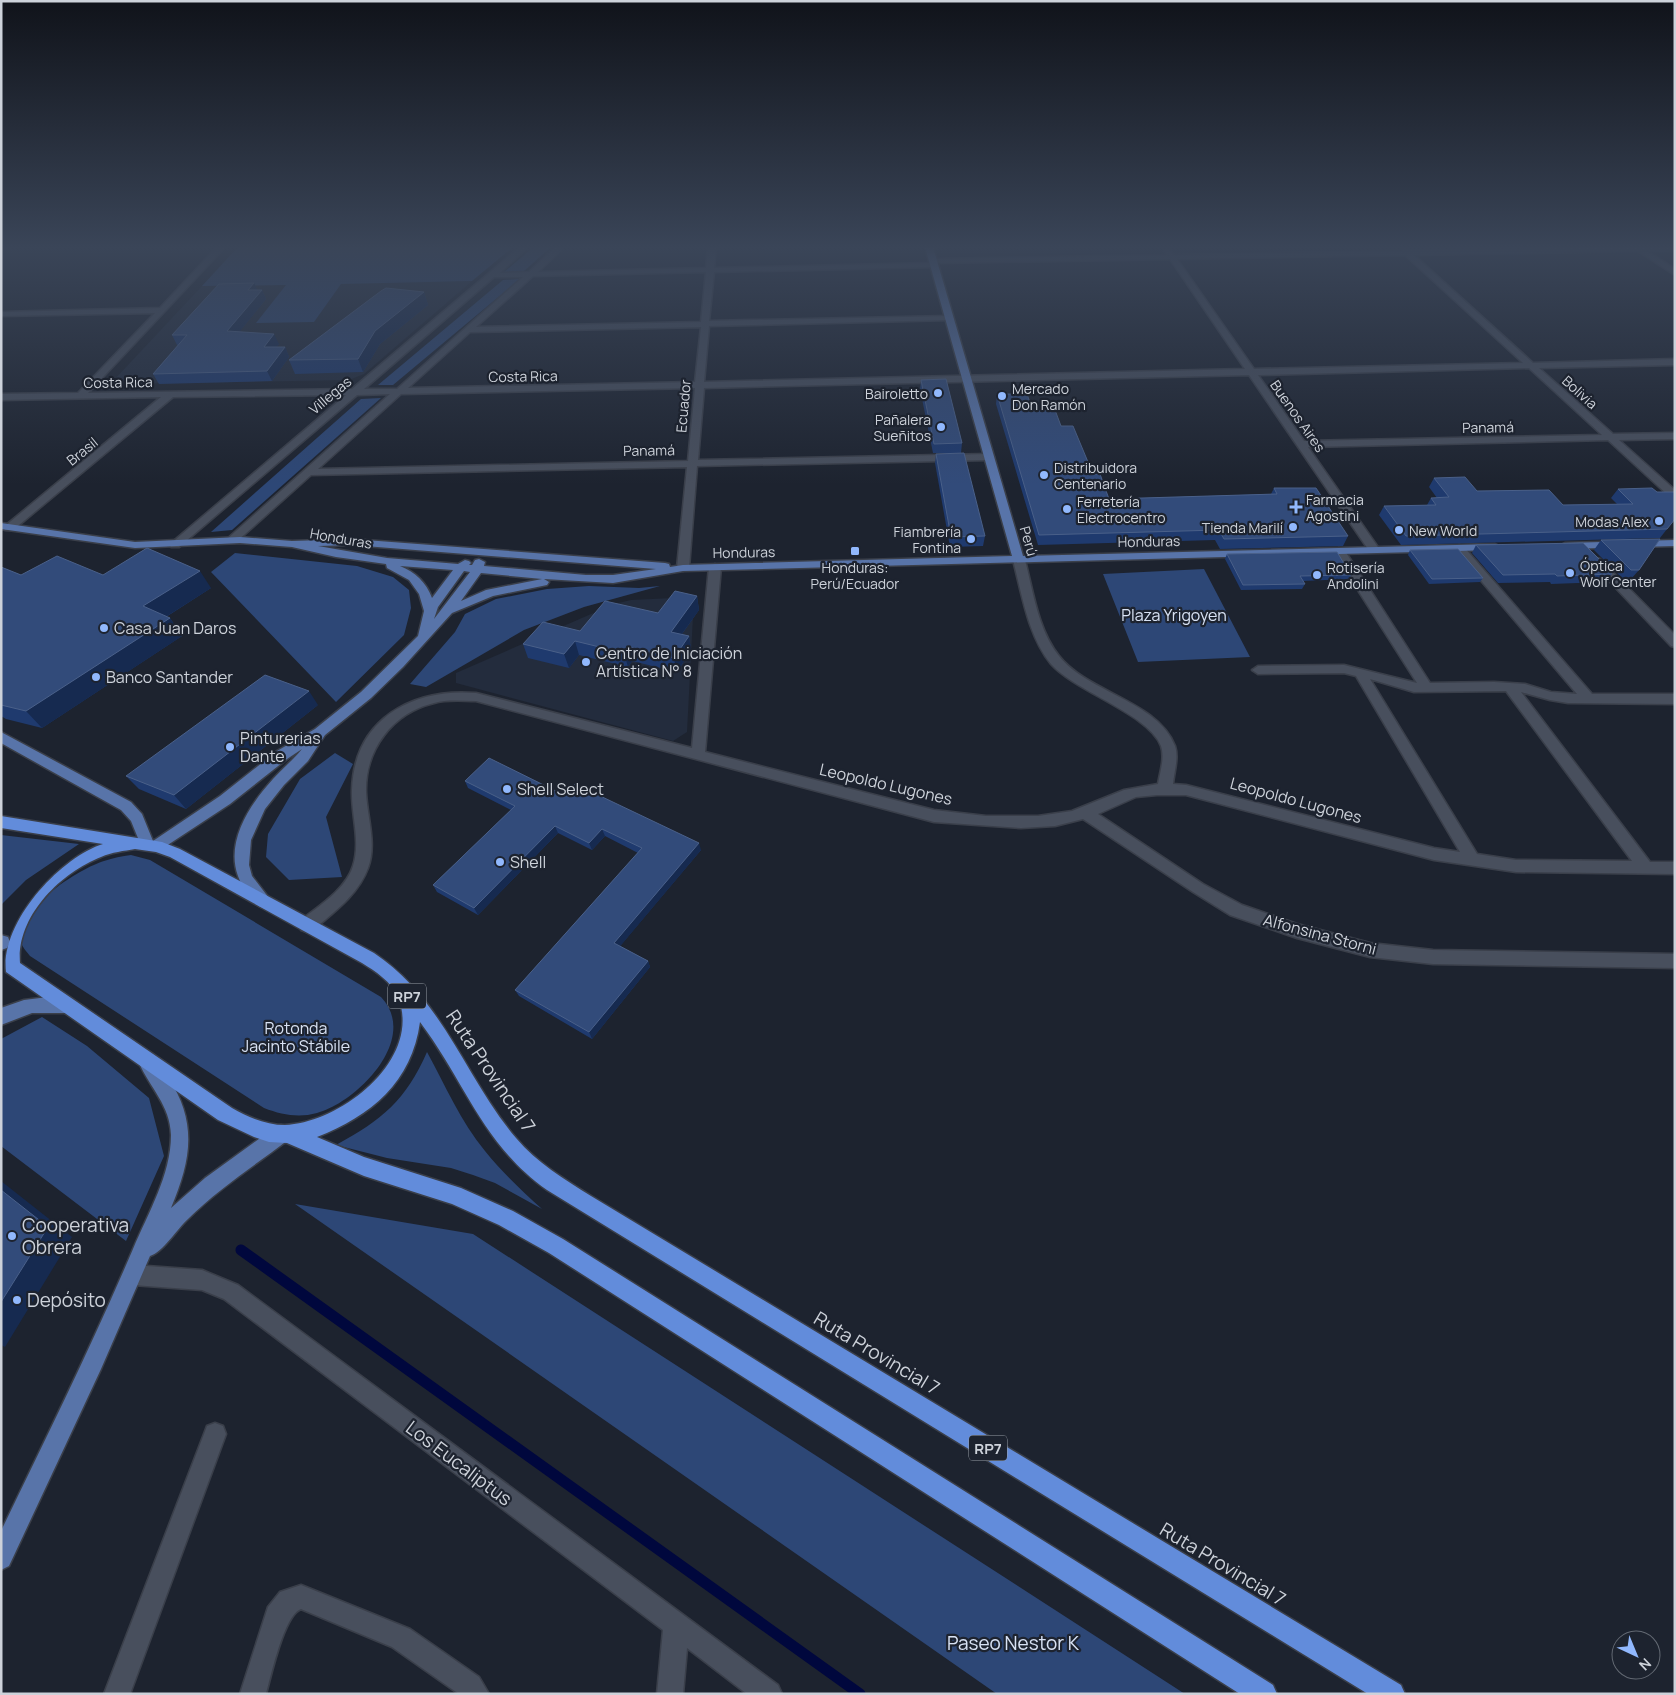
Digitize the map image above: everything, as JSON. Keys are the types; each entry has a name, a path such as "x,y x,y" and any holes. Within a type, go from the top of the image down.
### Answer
{"highway":[{"name":"RP7","path":"1,822 146,844 175,853 375,963 401,986 410,1005 411,1029 403,1054 387,1080 364,1103 335,1121 304,1132 284,1134"},
{"name":"RP7","path":"146,844 121,845 94,853 55,875 25,899 9,920 2,936 6,960 12,967 65,1005 247,1126 284,1134 364,1166 463,1199 506,1218 1264,1694"},
{"name":"Ruta Provincial 7","path":"401,986 447,1046 495,1125 515,1151 544,1176 592,1208 1392,1694"}],"main road":[{"name":"Perú","path":"951,326 1018,560"},
{"name":"Honduras","path":"5,527 121,543 175,545 231,541 292,544 352,542 683,568 1506,547"},
{"path":"1553,546 1675,543"},
{"name":"Honduras","path":"292,544 369,559 572,578 614,579 683,568"},
{"path":"423,636 430,611 436,601 460,568 479,553"},
{"path":"1,736 126,806 137,818 146,844 225,800 282,755 320,732 384,679 447,612 477,570 479,553"},
{"path":"369,559 400,570 416,579 424,591 430,611"},
{"path":"447,612 502,589 572,578"},
{"path":"264,902 245,876 242,864 244,837 249,824 266,798 307,753 320,732"},
{"path":"1,1017 29,1006 65,1005"},
{"path":"1,1558 133,1275 165,1196 178,1155 180,1136 178,1117 172,1100 144,1058"},
{"path":"133,1275 151,1245 179,1212 194,1198 284,1134"}],"street":[{"path":"80,396 147,326"},
{"name":"Villegas","path":"175,545 433,326"},
{"path":"231,541 472,326"},
{"path":"468,330 622,326"},
{"name":"Ecuador","path":"683,568 705,326"},
{"name":"Buenos Aires","path":"1219,326 1374,550"},
{"name":"Bolivia","path":"1487,326 1675,496"},
{"name":"Costa Rica","path":"1,397 399,392 1675,362"},
{"name":"Brasil","path":"5,527 170,395"},
{"name":"Panamá","path":"1301,444 1675,436"},
{"name":"Panamá","path":"309,472 989,457"},
{"path":"1581,545 1675,644"},
{"path":"1459,548 1588,698"},
{"path":"1340,551 1426,688"},
{"name":"Perú","path":"1018,560 1041,634 1056,661 1083,684 1150,723 1165,738 1169,755 1165,789"},
{"path":"698,755 715,567"},
{"path":"1258,670 1344,669 1414,688 1510,687 1525,688 1550,696 1670,699 1675,710"},
{"path":"1360,672 1473,861"},
{"path":"1510,687 1646,868"},
{"name":"Leopoldo Lugones","path":"307,925 346,889 360,869 364,848 359,790 366,750 381,728 403,710 416,703 448,695 476,697 934,816 1019,822 1047,820 1085,813 1130,794 1146,790 1186,790 1397,845 1473,861 1516,866 1675,868"},
{"name":"Alfonsina Storni","path":"1085,813 1198,888 1236,910 1297,931 1370,950 1433,957 1675,961"},
{"name":"Los Eucaliptus","path":"133,1275 202,1280 231,1292 769,1694"},
{"path":"116,1694 215,1434"},
{"path":"253,1694 277,1616 290,1601 301,1597 401,1638 470,1686 476,1694"},
{"path":"670,1694 676,1625"}],"shaded area":[{"path":"164,326 420,326 364,374 349,380 122,384 114,380"},
{"name":"Centro de Iniciación Artística N° 8","path":"694,597 687,732 673,741 456,683 456,673 614,604 631,600"}],"green space":[{"path":"448,326 464,326 393,385 378,385"},
{"path":"381,398 232,530 211,532 361,399"},
{"path":"235,553 357,566 393,577 409,590 411,608 404,635 336,702 211,572"},
{"name":"Plaza Yrigoyen","path":"1204,569 1250,657 1138,662 1103,574"},
{"path":"589,586 639,588 660,586 584,607 524,630 426,687 410,684 455,632 465,614 496,599 547,589"},
{"path":"335,753 353,764 326,817 342,877 289,880 266,857 268,834 300,779"},
{"path":"1,835 79,844 26,880 1,905"},
{"name":"Rotonda Jacinto Stábile","path":"131,855 150,860 381,997 391,1013 393,1031 389,1049 379,1066 366,1082 333,1107 317,1113 290,1115 264,1108 30,956 21,943 21,930 27,917 37,905 64,882 93,865"},
{"path":"42,1017 87,1046 149,1098 164,1156 126,1241 1,1146 1,1039"},
{"path":"427,1052 476,1140 505,1174 542,1209 495,1183 451,1168 387,1158 336,1145 367,1127 391,1107 410,1083"},
{"name":"Paseo Nestor K","path":"295,1204 473,1234 1185,1694 997,1694"}],"building":[{"path":"180,326 231,326 227,331 274,334 264,347 285,347 267,371 153,374 187,335 172,335"},
{"path":"334,326 381,326 375,331 358,359 289,360"},
{"path":"946,379 962,443 934,444 921,380"},
{"path":"997,394 1027,394 1033,411 1055,410 1061,426 1073,426 1093,474 1100,474 1109,499 1277,494 1274,488 1316,488 1348,536 1224,539 1219,530 1039,535"},
{"path":"964,453 985,536 951,537 936,454"},
{"path":"1465,477 1477,491 1549,490 1563,505 1633,504 1618,489 1652,488 1657,492 1675,492 1675,519 1667,529 1406,536 1384,506 1436,505 1431,498 1449,497 1434,478"},
{"path":"1660,539 1639,570 1631,570 1601,540"},
{"path":"1583,543 1612,574 1503,575 1476,545"},
{"path":"147,548 200,571 143,606 170,618 26,711 1,705 1,567 21,575 57,556 103,575"},
{"path":"1458,549 1483,578 1432,579 1410,550"},
{"path":"1337,552 1351,575 1300,576 1305,584 1243,585 1227,554"},
{"path":"675,591 697,596 671,632 689,636 674,658 629,647 624,653 575,641 564,654 523,644 543,622 580,631 605,601 658,613"},
{"path":"265,675 309,691 174,795 126,776"},
{"path":"489,758 564,795 575,784 699,843 614,943 648,961 589,1032 515,990 642,848 602,829 589,843 555,826 474,908 433,885 515,806 465,781"},
{"path":"1,1190 48,1227 1,1302"}],"waterway":[{"path":"241,1250 860,1694"}],"place":[{"name":"Bairoletto","path":"938,393"},
{"name":"Mercado Don Ramón","path":"1002,396"},
{"name":"Pañalera Sueñitos","path":"941,427"},
{"name":"Distribuidora Centenario","path":"1044,475"},
{"name":"Farmacia Agostini","path":"1296,507"},
{"name":"Ferretería Electrocentro","path":"1067,509"},
{"name":"Modas Alex","path":"1659,521"},
{"name":"Tienda Marilí","path":"1293,527"},
{"name":"New World","path":"1399,530"},
{"name":"Fiambrería Fontina","path":"971,539"},
{"name":"Honduras: Perú/Ecuador","path":"855,551"},
{"name":"Óptica Wolf Center","path":"1570,573"},
{"name":"Rotisería Andolini","path":"1317,575"},
{"name":"Casa Juan Daros","path":"104,628"},
{"name":"Centro de Iniciación Artística N° 8","path":"586,662"},
{"name":"Banco Santander","path":"96,677"},
{"name":"Pinturerias Dante","path":"230,747"},
{"name":"Shell Select","path":"507,789"},
{"name":"Shell","path":"500,862"},
{"name":"Cooperativa Obrera","path":"12,1236"},
{"name":"Depósito","path":"17,1300"}]}
